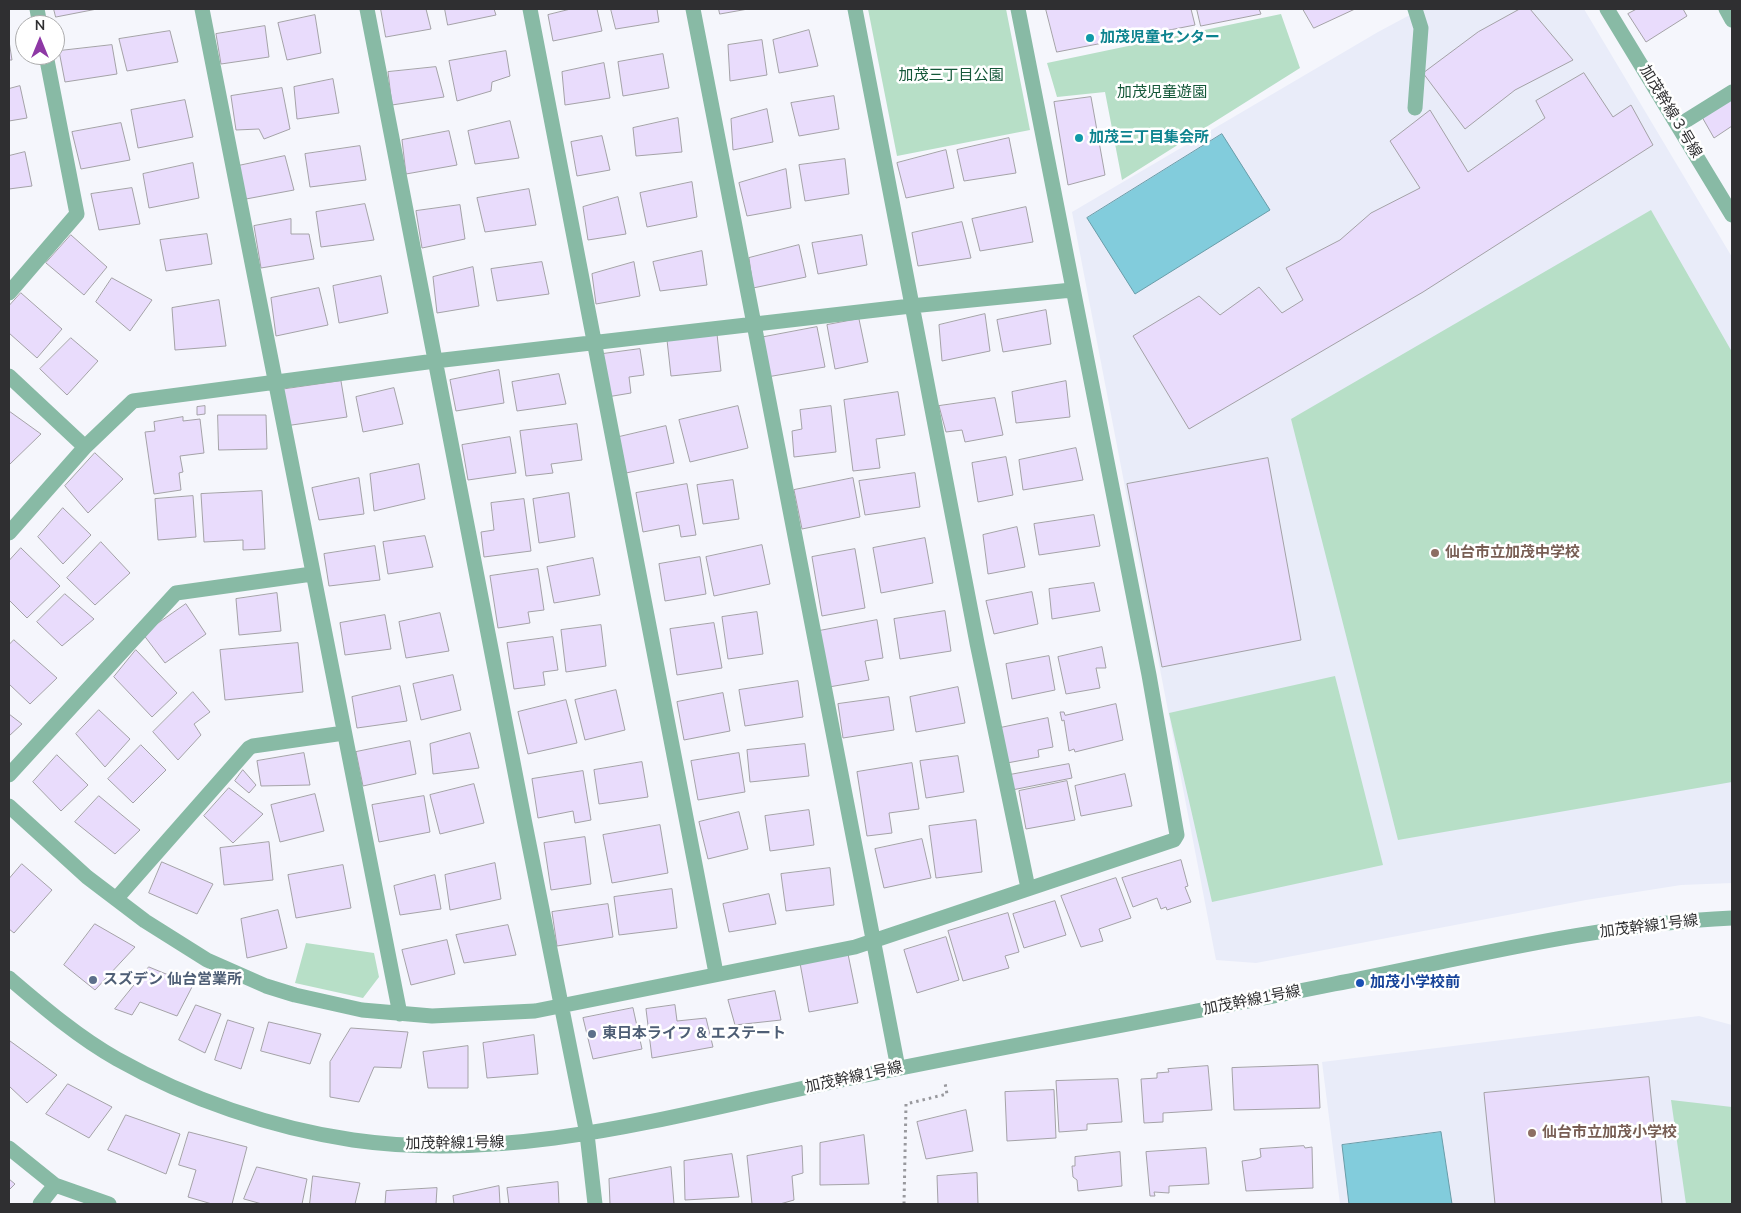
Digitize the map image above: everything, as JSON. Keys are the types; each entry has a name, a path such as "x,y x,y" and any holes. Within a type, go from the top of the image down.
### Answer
{"street":[{"path":"202,9 400,1014"},
{"path":"366,9 587,1134 595,1204"},
{"path":"530,9 716,974"},
{"path":"693,9 898,1068"},
{"path":"855,9 977,643 1028,888"},
{"path":"9,806 86,877 207,960 266,986 329,1003 400,1014 432,1016 497,1015 561,1007 874,941 1174,840 1177,836 1149,675 1018,9"},
{"path":"1415,9 1421,28 1415,108"},
{"name":"加茂幹線３号線","path":"1607,9 1679,124 1732,215"},
{"path":"1726,9 1732,20"},
{"path":"9,293 77,214 48,65"},
{"path":"1679,124 1732,92"},
{"path":"9,533 85,447 134,401 434,361 753,326 911,306 1072,290"},
{"path":"9,376 85,447"},
{"path":"9,775 176,593 312,574"},
{"path":"116,899 249,748 344,733"},
{"name":"加茂幹線1号線","path":"9,978 40,1005 115,1058 168,1084 216,1103 308,1132 398,1145 497,1145 587,1134 898,1068 1622,928 1675,921 1732,918"},
{"path":"9,1148 56,1185 109,1204"},
{"path":"40,1204 56,1185"}],"path":[{"path":"904,1204 906,1104 947,1094 940,1060"}],"shaded area":[{"name":"仙台市立加茂中学校","path":"1421,9 1584,9 1732,257 1732,883 1681,885 1586,900 1256,963 1216,960 1072,212 1378,32"},
{"name":"仙台市立加茂小学校","path":"1699,1016 1732,1025 1732,1204 1340,1204 1322,1062"}],"green space":[{"name":"加茂三丁目公園","path":"868,9 1006,9 1030,130 897,156"},
{"name":"加茂児童遊園","path":"1281,14 1300,68 1122,180 1105,92 1057,97 1047,63"},
{"path":"1651,210 1732,352 1732,782 1398,840 1291,419"},
{"path":"1335,676 1383,865 1212,902 1169,713"},
{"path":"306,943 374,953 379,977 363,998 295,983"},
{"path":"1671,1100 1732,1107 1732,1204 1686,1204"}],"water":[{"path":"1222,134 1270,210 1135,294 1087,218"},
{"path":"1441,1132 1452,1204 1349,1204 1342,1145"}],"building":[{"path":"54,9 97,9 65,15 56,15"},
{"path":"381,9 426,9 431,29 386,37"},
{"path":"445,9 494,9 496,15 448,25"},
{"path":"571,9 597,9 602,31 553,41 548,15"},
{"path":"611,9 657,9 659,22 616,29"},
{"path":"719,9 748,9 720,14"},
{"name":"加茂児童センター","path":"1046,9 1191,9 1195,25 1057,52"},
{"path":"1197,9 1259,9 1261,14 1201,26"},
{"path":"1303,9 1355,9 1314,28"},
{"path":"1520,9 1530,9 1573,60 1515,90 1465,129 1423,73 1478,32"},
{"path":"1637,9 1683,9 1687,16 1646,42 1628,14"},
{"path":"315,15 321,53 287,60 278,23"},
{"path":"265,26 269,57 221,64 216,34"},
{"path":"809,30 818,66 779,73 773,40"},
{"path":"170,31 178,62 127,71 119,39"},
{"path":"762,40 767,75 730,81 728,45"},
{"path":"9,41 12,60 9,60"},
{"path":"112,45 117,74 65,82 62,65 65,65 65,50"},
{"path":"506,51 510,76 492,82 491,91 457,101 449,61"},
{"path":"663,54 669,88 623,96 618,62"},
{"path":"604,63 610,98 565,105 562,72"},
{"path":"436,67 444,97 392,105 388,72"},
{"path":"1584,73 1613,117 1631,105 1653,145 1423,292 1189,429 1133,336 1199,296 1220,315 1259,287 1282,313 1303,300 1286,268 1340,240 1371,213 1420,188 1390,141 1430,110 1468,172 1545,118 1536,101"},
{"path":"333,79 339,113 297,119 294,87"},
{"path":"20,86 27,118 9,121 9,89"},
{"path":"282,88 290,129 264,139 259,129 236,130 231,96"},
{"path":"1732,89 1732,126 1714,138 1698,110"},
{"path":"834,96 839,129 799,136 791,103"},
{"name":"加茂三丁目集会所","path":"1091,97 1105,175 1068,185 1054,102"},
{"path":"185,100 193,137 138,148 131,110"},
{"path":"767,109 773,142 733,150 731,119"},
{"path":"678,118 682,152 636,156 633,128"},
{"path":"510,121 519,158 475,164 468,131"},
{"path":"121,123 130,160 81,169 72,132"},
{"path":"449,131 457,165 406,174 402,140"},
{"path":"602,136 610,170 577,176 571,142"},
{"path":"1009,138 1016,173 964,181 957,150"},
{"path":"360,146 366,180 310,187 305,154"},
{"path":"946,150 954,188 906,198 897,163"},
{"path":"25,152 32,186 9,189 9,156"},
{"path":"285,156 294,190 246,199 238,166"},
{"path":"845,159 849,194 805,201 799,165"},
{"path":"193,163 199,198 149,208 143,174"},
{"path":"786,169 791,208 747,216 739,183"},
{"path":"692,182 697,217 647,227 640,193"},
{"path":"132,188 140,224 99,230 91,194"},
{"path":"529,189 536,225 485,232 477,198"},
{"path":"618,197 626,234 588,240 583,207"},
{"path":"365,204 374,240 321,247 316,212"},
{"path":"460,205 465,239 422,248 416,211"},
{"path":"1026,207 1033,242 980,251 972,219"},
{"path":"291,219 291,234 309,234 314,259 261,268 254,226"},
{"path":"962,222 971,258 918,266 912,233"},
{"path":"207,234 212,264 166,271 160,240"},
{"path":"71,235 107,267 84,295 46,263"},
{"path":"862,235 867,265 818,274 812,243"},
{"path":"799,245 806,277 753,288 749,258"},
{"path":"702,251 707,285 660,291 653,262"},
{"path":"542,262 549,294 497,301 491,269"},
{"path":"634,262 640,296 596,304 592,274"},
{"path":"473,267 479,306 437,313 433,277"},
{"path":"381,276 388,313 339,323 333,286"},
{"path":"112,278 152,300 130,331 96,302"},
{"path":"319,288 328,325 276,336 271,298"},
{"path":"21,293 62,329 37,358 9,333 9,306"},
{"path":"219,300 226,346 175,350 172,308"},
{"path":"1046,310 1051,344 1003,352 997,320"},
{"path":"985,314 990,351 942,361 939,325"},
{"path":"859,319 868,362 835,369 827,325"},
{"path":"817,327 825,367 767,377 759,338"},
{"path":"717,334 721,371 671,376 667,340"},
{"path":"71,338 98,361 67,395 40,369"},
{"path":"640,349 644,375 629,377 631,393 601,398 595,355"},
{"path":"499,370 504,403 456,411 450,380"},
{"path":"559,374 566,404 517,411 512,382"},
{"path":"341,381 347,417 285,426 279,390"},
{"path":"1066,381 1070,417 1016,423 1012,392"},
{"path":"394,388 403,424 363,432 356,397"},
{"path":"898,392 905,435 876,439 880,468 853,471 844,400"},
{"path":"995,398 1003,435 965,442 962,430 946,432 939,406"},
{"path":"205,406 205,414 197,415 197,407"},
{"path":"738,406 748,448 690,462 679,420"},
{"path":"831,406 836,452 794,457 792,431 802,429 800,410"},
{"path":"9,411 41,434 9,465"},
{"path":"218,415 266,415 267,449 219,450"},
{"path":"183,417 183,421 200,419 204,453 180,456 183,472 179,473 181,490 154,494 145,432 155,431 154,422"},
{"path":"577,424 582,460 551,464 553,473 526,476 520,431"},
{"path":"666,426 674,463 626,473 619,437"},
{"path":"510,437 516,473 468,480 462,445"},
{"path":"1076,448 1083,480 1023,490 1019,460"},
{"path":"95,453 123,479 88,513 65,486"},
{"path":"1006,457 1013,495 978,502 972,463"},
{"path":"1268,458 1301,640 1162,667 1127,484"},
{"path":"419,464 425,499 374,511 370,474"},
{"path":"915,473 920,507 865,515 859,481"},
{"path":"359,478 364,514 319,520 312,488"},
{"path":"853,478 860,517 802,529 794,490"},
{"path":"733,480 739,519 703,524 697,485"},
{"path":"687,484 696,535 681,537 679,525 643,532 636,493"},
{"path":"262,491 265,549 243,550 243,540 204,542 201,494"},
{"path":"569,493 575,537 539,543 533,499"},
{"path":"193,496 196,537 158,540 155,499"},
{"path":"524,499 531,551 484,557 481,532 494,530 491,503"},
{"path":"63,508 91,535 63,564 38,537"},
{"path":"1094,515 1100,546 1039,555 1034,524"},
{"path":"1017,527 1025,567 988,574 983,535"},
{"path":"425,536 433,567 388,574 383,542"},
{"path":"925,538 933,583 881,593 873,548"},
{"path":"101,542 130,573 95,605 67,578"},
{"path":"762,545 770,584 714,596 706,557"},
{"path":"375,546 380,580 329,586 324,554"},
{"path":"21,548 60,586 27,618 9,600 9,561"},
{"path":"855,549 865,608 822,616 812,557"},
{"path":"700,557 706,594 665,601 659,564"},
{"path":"593,558 600,595 554,603 547,567"},
{"path":"538,569 544,610 528,612 530,623 498,628 490,576"},
{"path":"1094,583 1100,611 1052,619 1049,589"},
{"path":"1032,592 1038,624 994,634 986,601"},
{"path":"277,593 281,631 239,635 236,599"},
{"path":"65,594 94,619 62,646 37,622"},
{"path":"186,604 206,634 165,663 143,634"},
{"path":"945,611 951,651 900,659 894,619"},
{"path":"757,612 763,654 728,659 722,617"},
{"path":"440,613 449,651 406,658 399,622"},
{"path":"385,615 391,649 345,655 340,623"},
{"path":"877,620 883,658 865,661 869,680 829,687 819,631"},
{"path":"714,623 722,668 677,675 670,629"},
{"path":"601,625 606,666 566,672 561,630"},
{"path":"553,637 558,670 543,672 545,685 514,689 507,643"},
{"path":"14,640 57,678 30,704 9,684 9,645"},
{"path":"298,643 303,692 225,700 220,650"},
{"path":"1102,647 1106,668 1096,668 1100,688 1066,694 1058,657"},
{"path":"136,650 177,693 152,717 114,677"},
{"path":"1049,656 1055,690 1012,699 1006,664"},
{"path":"453,675 461,710 421,720 413,684"},
{"path":"798,681 803,717 745,726 739,690"},
{"path":"400,686 407,721 357,728 352,697"},
{"path":"958,687 965,723 916,732 910,697"},
{"path":"616,690 625,730 585,740 575,700"},
{"path":"193,692 210,712 194,724 201,735 178,760 153,732"},
{"path":"723,693 730,731 684,740 677,702"},
{"path":"889,697 894,730 843,738 838,704"},
{"path":"566,700 577,743 528,754 518,712"},
{"path":"1116,704 1123,740 1075,752 1074,749 1069,751 1064,720 1062,721 1060,712 1064,712 1065,715"},
{"path":"99,710 130,739 105,767 76,734"},
{"path":"9,714 22,724 9,736"},
{"path":"1048,718 1053,747 1038,750 1039,757 1007,763 1000,728"},
{"path":"470,733 479,768 433,774 430,744"},
{"path":"410,741 416,774 363,786 356,752"},
{"path":"805,744 809,776 750,782 747,750"},
{"path":"141,745 166,770 133,803 108,779"},
{"path":"304,753 310,785 261,786 257,761"},
{"path":"739,753 745,792 698,800 691,761"},
{"path":"57,755 88,785 61,811 33,782"},
{"path":"958,756 964,792 926,798 920,761"},
{"path":"642,762 648,797 599,804 594,770"},
{"path":"912,763 919,809 889,813 892,833 867,836 857,772"},
{"path":"1069,764 1072,778 1007,791 1004,776"},
{"path":"243,770 256,785 249,793 235,781"},
{"path":"583,771 591,820 575,823 573,811 538,818 532,779"},
{"path":"1125,774 1132,806 1081,816 1075,786"},
{"path":"1067,781 1075,820 1026,829 1019,791"},
{"path":"474,784 484,823 440,834 430,795"},
{"path":"229,788 263,814 233,843 204,816"},
{"path":"315,794 324,831 280,842 271,805"},
{"path":"99,796 140,830 115,854 75,822"},
{"path":"424,796 430,832 379,842 372,805"},
{"path":"809,810 814,845 770,851 765,816"},
{"path":"739,812 748,849 708,859 699,822"},
{"path":"976,820 982,872 936,878 929,826"},
{"path":"660,825 668,873 612,883 603,835"},
{"path":"585,837 591,884 551,890 544,843"},
{"path":"922,839 931,878 884,888 875,849"},
{"path":"269,842 273,880 224,885 220,848"},
{"path":"1181,860 1188,886 1185,887 1191,902 1167,910 1166,907 1161,909 1157,898 1133,907 1122,878"},
{"path":"162,862 213,884 197,914 149,893"},
{"path":"495,863 501,899 450,910 445,875"},
{"path":"22,864 52,890 14,933 9,929 9,879"},
{"path":"343,865 351,908 296,918 288,875"},
{"path":"830,868 834,905 786,911 781,874"},
{"path":"435,875 441,909 400,915 394,886"},
{"path":"1116,878 1131,918 1099,929 1103,941 1081,947 1061,896"},
{"path":"672,889 677,928 619,935 614,897"},
{"path":"769,894 776,924 729,932 723,904"},
{"path":"1055,901 1066,935 1024,948 1013,914"},
{"path":"608,904 613,937 557,946 552,912"},
{"path":"278,910 287,948 247,958 241,919"},
{"path":"1008,913 1019,952 1005,956 1009,968 963,981 948,931"},
{"path":"95,924 135,947 95,990 64,965"},
{"path":"508,925 516,955 464,963 456,935"},
{"path":"946,937 959,980 917,993 904,950"},
{"path":"447,940 455,974 411,985 402,950"},
{"path":"848,954 858,1003 809,1012 800,963"},
{"path":"149,967 193,985 177,1016 140,1002 132,1015 115,1009"},
{"path":"775,991 781,1020 735,1025 728,1000"},
{"path":"196,1005 221,1014 205,1053 179,1040"},
{"path":"675,1005 677,1021 706,1018 713,1047 652,1058 646,1009"},
{"path":"633,1008 642,1049 593,1059 583,1018"},
{"path":"228,1020 254,1028 241,1069 215,1060"},
{"path":"269,1022 321,1034 310,1064 261,1051"},
{"path":"351,1028 408,1032 401,1068 374,1067 359,1102 330,1097 330,1062"},
{"path":"534,1035 538,1074 487,1078 483,1043"},
{"path":"10,1041 57,1075 27,1103 9,1086"},
{"path":"468,1046 468,1088 428,1088 423,1052"},
{"path":"1318,1065 1320,1108 1234,1110 1232,1068"},
{"path":"1208,1066 1212,1110 1163,1113 1163,1122 1144,1123 1141,1079 1157,1078 1157,1073 1169,1072 1168,1069"},
{"path":"1649,1077 1662,1204 1495,1204 1484,1093"},
{"path":"1118,1079 1122,1122 1087,1124 1087,1130 1059,1132 1056,1081"},
{"path":"68,1084 112,1107 89,1138 46,1114"},
{"path":"1054,1090 1056,1138 1007,1141 1005,1092"},
{"path":"966,1110 973,1151 926,1159 917,1122"},
{"path":"126,1115 180,1134 166,1174 108,1150"},
{"path":"189,1132 247,1147 232,1204 212,1204 188,1197 196,1170 179,1165"},
{"path":"864,1135 869,1184 820,1185 820,1143"},
{"path":"802,1146 803,1173 792,1176 794,1200 780,1204 752,1204 747,1156"},
{"path":"1304,1146 1305,1148 1312,1147 1313,1188 1246,1191 1242,1161 1261,1157 1260,1149"},
{"path":"1206,1148 1209,1184 1169,1186 1169,1193 1154,1192 1155,1196 1150,1196 1146,1152"},
{"path":"1120,1152 1122,1186 1078,1191 1077,1180 1073,1177 1072,1166 1075,1166 1075,1157"},
{"path":"732,1154 739,1197 685,1200 684,1161"},
{"path":"257,1167 307,1179 302,1204 262,1204 244,1199"},
{"path":"671,1167 674,1204 610,1204 609,1179"},
{"path":"977,1173 978,1204 938,1204 937,1176"},
{"path":"313,1176 360,1183 355,1204 310,1204"},
{"path":"9,1179 15,1184 9,1190"},
{"path":"558,1182 559,1204 509,1204 507,1188"},
{"path":"499,1186 500,1204 454,1204 453,1196"},
{"path":"437,1188 436,1204 385,1204 386,1191"}],"place":[{"name":"加茂児童センター","path":"1090,38"},
{"name":"加茂三丁目集会所","path":"1079,138"},
{"name":"仙台市立加茂中学校","path":"1435,553"},
{"name":"スズデン 仙台営業所","path":"93,980"},
{"name":"加茂小学校前","path":"1360,983"},
{"name":"東日本ライフ & エステート","path":"592,1034"},
{"name":"仙台市立加茂小学校","path":"1532,1133"}]}
